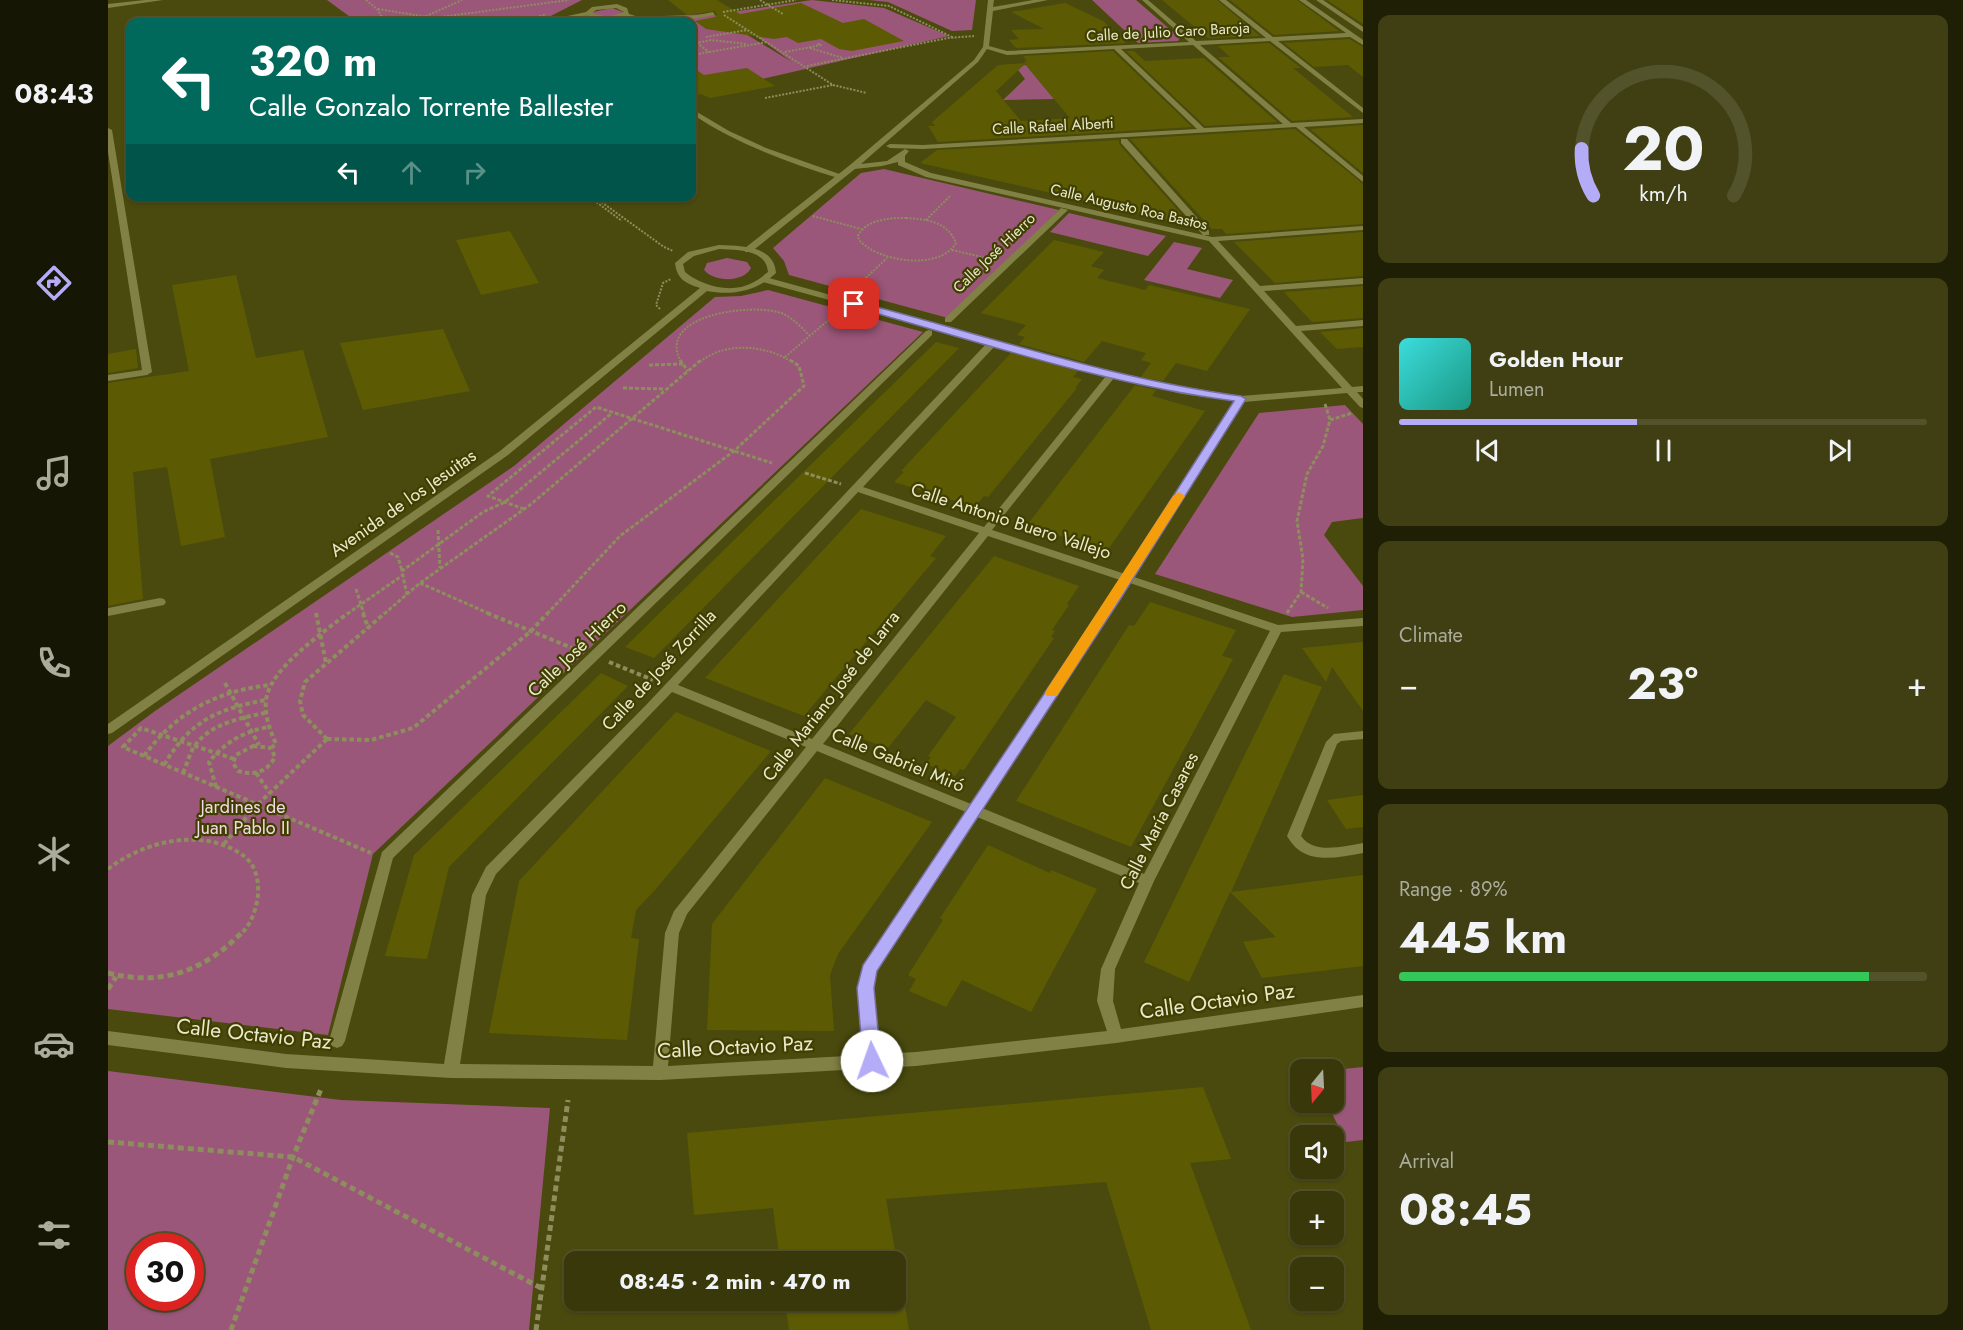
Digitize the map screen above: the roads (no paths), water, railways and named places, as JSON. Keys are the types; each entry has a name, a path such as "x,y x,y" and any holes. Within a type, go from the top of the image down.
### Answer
{"street":[{"path":"108,6 160,0"},
{"path":"748,250 854,167 978,58 986,47 991,0"},
{"path":"1002,0 1020,4"},
{"path":"990,10 1045,0"},
{"path":"1145,0 1293,125 1363,180"},
{"path":"1222,0 1363,111"},
{"path":"1302,0 1363,43"},
{"path":"1319,0 1363,30"},
{"path":"566,18 588,13 594,8 611,6 626,9 627,13 624,15"},
{"path":"588,13 600,18 624,15 636,18"},
{"path":"690,18 713,14"},
{"name":"Calle de Julio Caro Baroja","path":"986,47 1007,53 1352,35"},
{"path":"1116,48 1202,130"},
{"path":"978,58 1007,53"},
{"path":"696,114 718,129 749,143 841,176"},
{"name":"Calle Rafael Alberti","path":"904,152 1202,130 1363,121"},
{"path":"108,130 112,187 147,372 108,378"},
{"path":"893,132 900,137 904,152"},
{"path":"1124,141 1350,390 1359,408"},
{"path":"880,143 904,152"},
{"path":"854,167 881,164 904,152"},
{"name":"Calle Augusto Roa Bastos","path":"904,152 901,163 929,175 1209,236 1363,228"},
{"name":"Calle José Hierro","path":"948,320 1064,210"},
{"path":"719,247 748,250 769,260 773,266 772,273 766,280 751,287 732,290 705,288 692,284 678,272 684,256 705,249 719,247"},
{"path":"766,280 1112,375 1182,391 1241,399 1363,389"},
{"path":"1257,289 1363,281"},
{"name":"Avenida de los Jesuitas","path":"108,730 504,453 705,288"},
{"path":"1294,329 1363,323"},
{"name":"Calle José Hierro","path":"338,1041 387,856 929,333"},
{"name":"Calle de José Zorrilla","path":"451,1071 479,895 491,871 669,686 850,486 993,342"},
{"name":"Calle Mariano José de Larra","path":"660,1073 672,933 681,911 1112,375"},
{"path":"872,1061 866,988 869,969 1127,579 1241,399"},
{"name":"Calle Antonio Buero Vallejo","path":"850,486 1127,579 1280,624 1363,622"},
{"path":"108,612 160,602"},
{"name":"Calle María Casares","path":"1116,1036 1105,1001 1108,969 1147,881 1280,624"},
{"name":"Calle Gabriel Miró","path":"669,686 1147,881"},
{"path":"1363,735 1338,737 1332,742 1294,836 1298,844 1324,853 1363,849"},
{"name":"Calle Octavio Paz","path":"108,1038 286,1061 451,1071 660,1073 916,1059 1116,1036 1363,1001"}],"park label":[{"name":"Jardines de Juan Pablo II","path":"243,817"}]}
